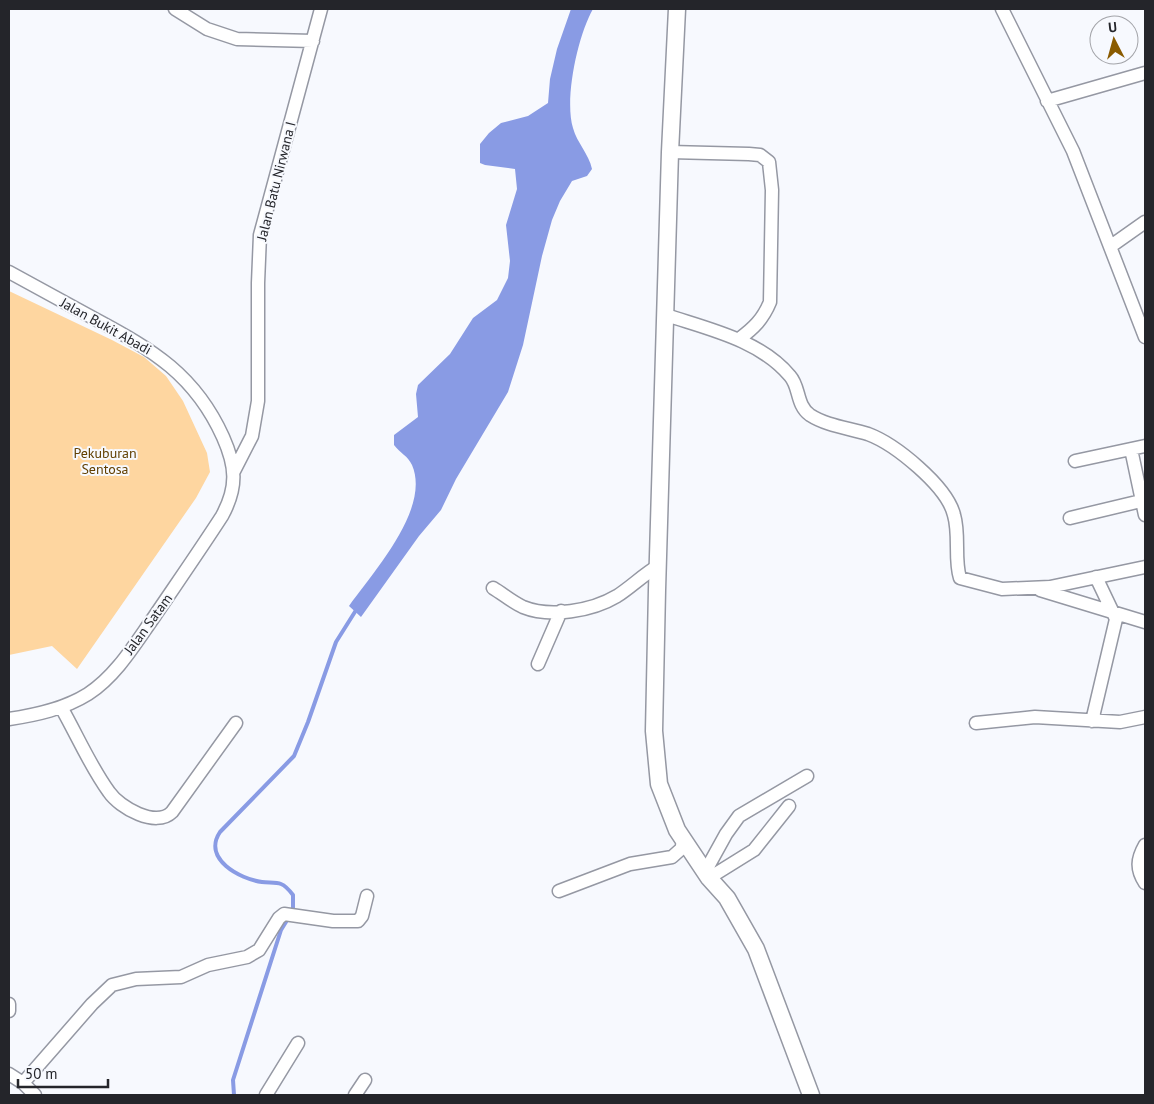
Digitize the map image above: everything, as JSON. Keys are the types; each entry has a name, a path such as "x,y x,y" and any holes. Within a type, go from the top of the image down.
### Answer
{"street":[{"path":"175,9 207,29 237,39 313,41"},
{"name":"Jalan Batu Nirwana I","path":"234,472 252,436 258,401 260,235 321,9"},
{"path":"677,9 670,152 658,566 654,731 658,784 677,830 707,875 727,898 756,949 811,1095"},
{"path":"1002,9 1073,151 1145,337"},
{"path":"1047,101 1145,73"},
{"path":"670,152 760,155 769,162 772,190 770,302 765,315 757,325 739,339"},
{"path":"1111,246 1145,222"},
{"name":"Jalan Bukit Abadi","path":"9,272 130,337 166,361 194,388 207,405 232,459 234,472"},
{"path":"666,315 739,339 778,364 792,378 800,403 810,414 830,423 869,435 903,452 938,489 954,514 960,578 1002,589 1050,588 1145,566"},
{"path":"1075,461 1145,446"},
{"path":"1131,449 1145,515"},
{"name":"Jalan Satam","path":"9,719 41,714 61,707 98,687 136,642 222,516 230,498 234,472"},
{"path":"1070,518 1143,500"},
{"path":"493,588 523,607 534,610 561,611 597,606 620,594 658,566"},
{"path":"1092,721 1116,623 1113,611 1096,577"},
{"path":"1033,588 1145,622"},
{"path":"538,664 561,611"},
{"path":"61,707 110,794 136,812 156,819 164,818 172,812 236,723"},
{"path":"976,723 1036,717 1120,722 1145,717"},
{"path":"707,875 726,834 739,816 806,776"},
{"path":"707,875 754,850 788,806"},
{"path":"559,891 630,864 672,857 681,849 684,840"},
{"path":"1145,845 1138,864 1140,876 1145,883"},
{"path":"23,1082 92,1004 112,985 136,979 181,977 208,966 247,957 258,950 279,918 287,914 333,921 358,921 362,916 367,896"},
{"path":"9,1004 9,1011"},
{"path":"266,1095 298,1043"},
{"path":"9,1074 23,1082 35,1095"},
{"path":"355,1095 365,1080"}],"green space":[{"name":"Pekuburan Sentosa","path":"9,291 144,357 166,376 183,401 207,453 210,472 196,498 77,669 52,646 9,655"}],"water":[{"path":"571,9 593,9 587,20 578,50 571,84 570,101 573,128 592,169 587,176 572,181 560,201 552,220 542,256 523,345 508,392 456,479 441,510 419,536 361,617 349,606 397,539 414,501 416,482 412,465 394,445 394,435 418,417 416,394 418,385 450,354 473,318 497,300 508,278 510,261 506,225 517,189 515,169 480,163 480,144 501,123 528,116 548,103 550,79 557,49"}],"waterway":[{"path":"293,912 293,895 286,887 279,883 253,880 234,872 220,859 216,851 216,842 220,832 294,756 336,642 358,607"},
{"path":"234,1095 233,1080 281,930 289,917"}]}
